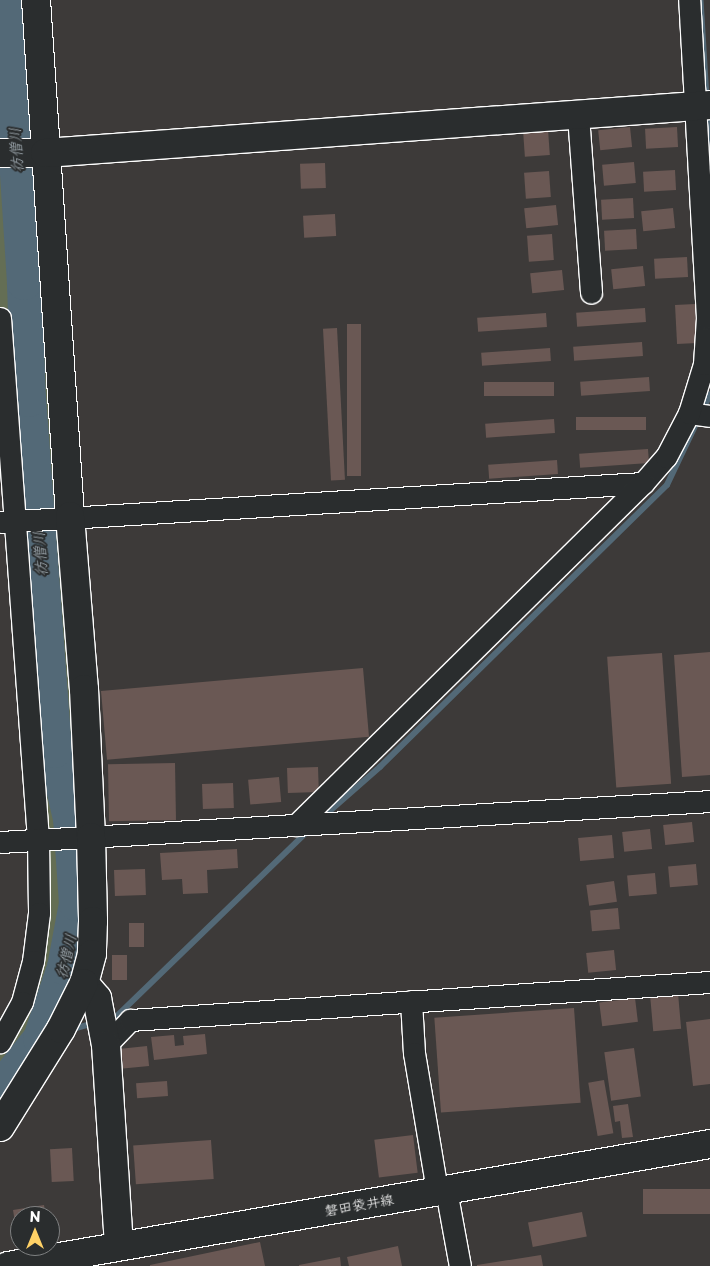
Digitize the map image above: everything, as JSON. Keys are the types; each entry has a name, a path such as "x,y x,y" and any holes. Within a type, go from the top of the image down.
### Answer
{"street":[{"path":"0,1126 61,1029 84,983 92,946 91,837 84,689 70,516 36,0"},
{"path":"296,825 643,483 666,457 689,413 704,364 707,318 702,106 689,0"},
{"path":"0,153 45,153 702,106"},
{"path":"578,115 591,293"},
{"path":"0,318 7,521 38,839 39,913 33,961 22,1002 0,1042"},
{"path":"689,413 710,416"},
{"path":"7,521 643,483"},
{"path":"0,842 710,801"},
{"path":"106,1045 130,1020 710,982"},
{"path":"84,983 97,998 106,1045 119,1246"},
{"path":"411,1002 414,1053 441,1191 460,1266"},
{"name":"磐田袋井線","path":"8,1266 56,1262 119,1246 710,1144"}],"green space":[{"path":"0,0 36,0 53,278 84,983 0,1127 0,1039 39,913 0,318"}],"building":[{"path":"630,127 632,147 600,150 598,130"},
{"path":"677,127 678,147 646,149 645,129"},
{"path":"548,129 550,155 525,157 523,131"},
{"path":"634,162 636,183 604,186 602,165"},
{"path":"325,163 326,188 301,189 300,164"},
{"path":"675,170 676,190 644,192 643,172"},
{"path":"549,171 551,197 526,199 524,173"},
{"path":"633,198 634,218 602,220 601,200"},
{"path":"556,205 558,225 526,228 524,208"},
{"path":"673,208 675,228 643,231 641,211"},
{"path":"335,214 336,236 304,238 303,216"},
{"path":"636,229 637,249 605,251 604,231"},
{"path":"552,234 554,260 529,262 527,236"},
{"path":"687,257 688,277 655,279 654,259"},
{"path":"643,266 645,286 613,289 611,269"},
{"path":"562,270 564,290 532,293 530,273"},
{"path":"695,304 697,343 677,344 675,305"},
{"path":"645,308 646,322 577,327 576,313"},
{"path":"546,313 547,327 478,332 477,318"},
{"path":"347,324 361,324 361,476 347,476"},
{"path":"337,328 345,480 331,481 323,329"},
{"path":"642,342 643,356 574,361 573,347"},
{"path":"550,348 551,361 482,366 481,353"},
{"path":"649,377 650,391 581,396 580,382"},
{"path":"484,382 554,382 554,396 484,396"},
{"path":"576,417 646,417 646,430 576,430"},
{"path":"554,419 555,433 486,438 485,424"},
{"path":"648,449 649,463 580,468 579,454"},
{"path":"557,460 558,474 489,479 488,465"},
{"path":"710,652 710,775 682,777 674,655"},
{"path":"662,653 671,784 616,788 607,657"},
{"path":"363,668 369,737 107,760 101,691"},
{"path":"175,763 176,820 109,821 108,764"},
{"path":"318,767 319,792 288,793 287,768"},
{"path":"279,777 281,802 250,805 248,780"},
{"path":"233,783 234,808 203,809 202,784"},
{"path":"692,822 694,842 665,845 663,825"},
{"path":"650,829 652,849 624,852 622,832"},
{"path":"612,835 614,858 580,861 578,838"},
{"path":"237,849 238,868 207,870 208,893 183,894 182,879 162,880 160,853"},
{"path":"696,864 698,885 670,887 668,866"},
{"path":"145,869 146,895 115,896 114,870"},
{"path":"655,873 657,894 629,896 627,875"},
{"path":"614,881 617,902 589,906 586,885"},
{"path":"618,908 620,929 592,931 590,910"},
{"path":"129,923 144,923 144,947 129,947"},
{"path":"614,950 616,970 588,973 586,953"},
{"path":"112,955 127,955 127,980 112,980"},
{"path":"678,993 681,1029 653,1031 650,995"},
{"path":"635,998 638,1022 602,1026 599,1002"},
{"path":"574,1008 581,1103 441,1113 434,1018"},
{"path":"710,1019 710,1084 693,1086 686,1022"},
{"path":"205,1034 207,1054 154,1060 151,1037 174,1035 175,1046 184,1045 183,1036"},
{"path":"147,1046 149,1066 123,1069 121,1049"},
{"path":"634,1048 641,1097 611,1101 604,1052"},
{"path":"604,1080 613,1133 598,1136 588,1083"},
{"path":"167,1081 168,1096 137,1098 136,1083"},
{"path":"628,1104 633,1137 622,1138 620,1121 615,1122 613,1106"},
{"path":"413,1135 418,1173 379,1177 374,1140"},
{"path":"211,1140 214,1179 136,1184 133,1145"},
{"path":"72,1148 74,1181 52,1182 50,1149"},
{"path":"643,1189 710,1189 710,1214 643,1214"},
{"path":"582,1212 587,1237 533,1247 528,1222"},
{"path":"260,1242 265,1266 150,1266 150,1265"},
{"path":"398,1246 402,1266 349,1266 347,1257"},
{"path":"541,1255 543,1266 477,1266 477,1265"},
{"path":"340,1257 341,1266 299,1266 299,1265"}],"waterway":[{"name":"彷僧川","path":"0,1088 40,1038 64,967 76,903 70,818 54,750 28,399 24,282 6,0"},
{"path":"701,0 707,98"},
{"path":"708,112 710,147"},
{"path":"323,817 380,767 667,485 710,395"},
{"path":"109,1019 116,1017 309,830"},
{"path":"70,1030 95,1023"}]}
